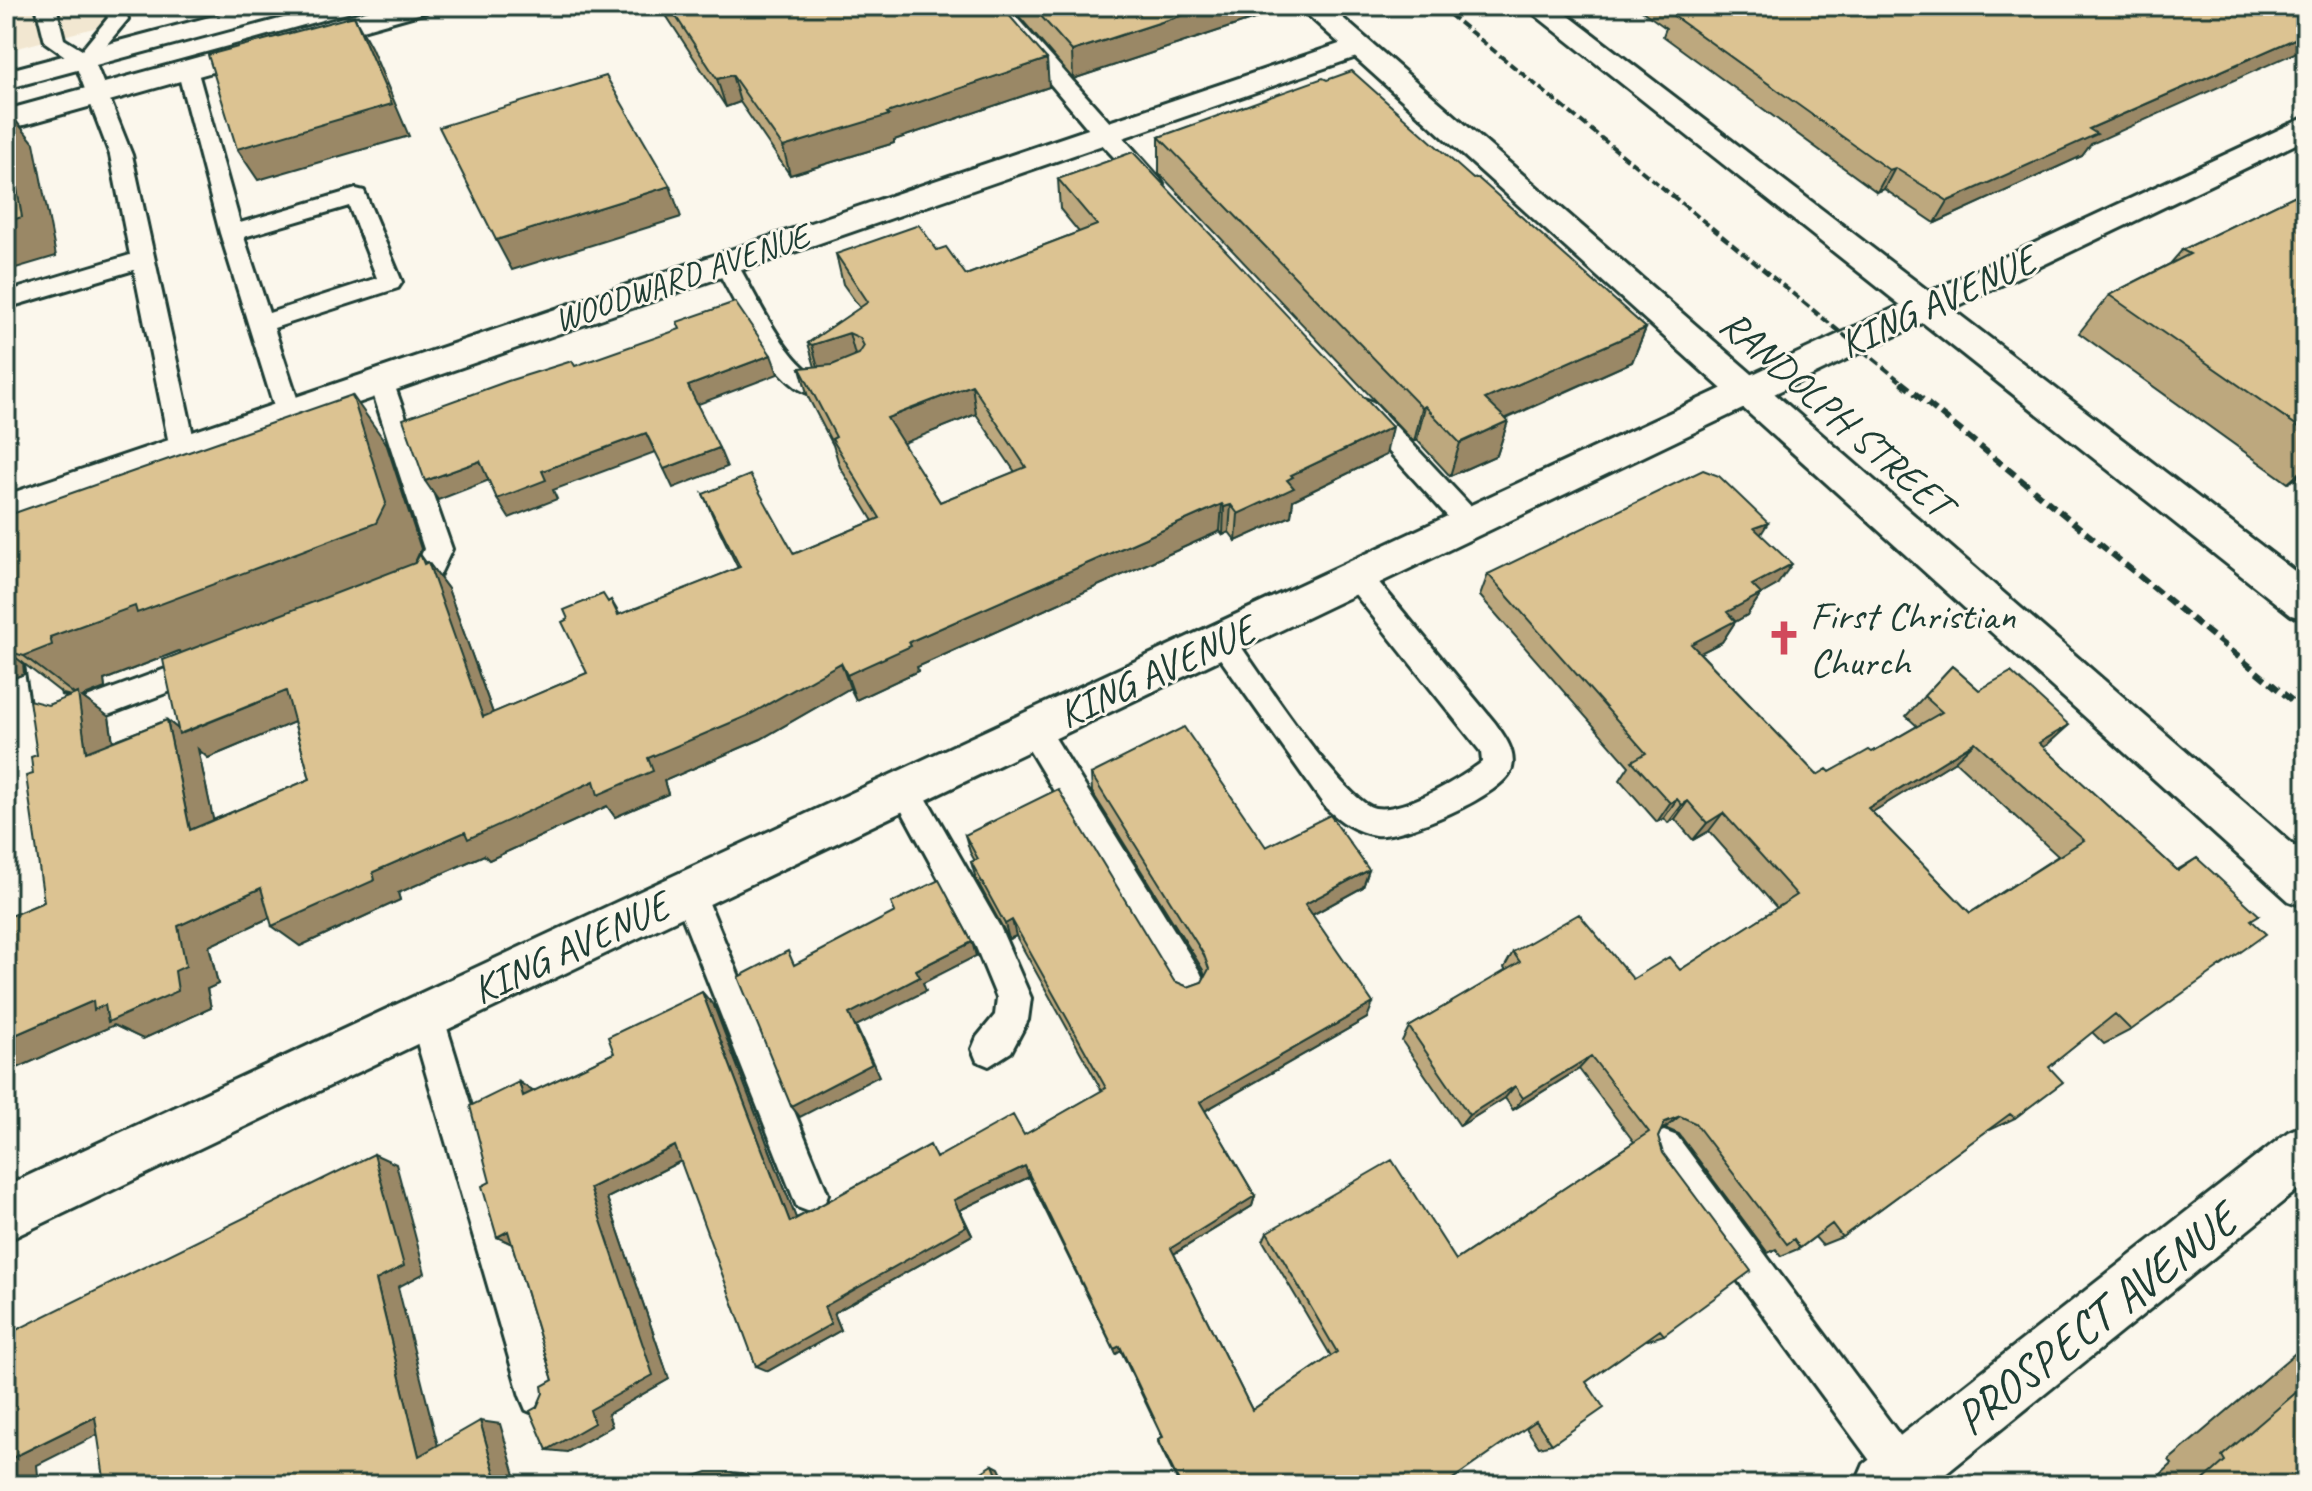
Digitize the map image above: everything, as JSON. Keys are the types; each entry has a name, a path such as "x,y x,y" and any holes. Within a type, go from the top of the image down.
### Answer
{"street":[{"path":"6,80 284,6"},
{"path":"6,120 416,6"},
{"name":"RANDOLPH STREET","path":"1312,6 2306,886"},
{"path":"1538,6 2306,603"},
{"name":"WOODWARD AVENUE","path":"16,517 183,449 1357,47"},
{"name":"KING AVENUE","path":"6,1214 2306,127"},
{"name":"PROSPECT AVENUE","path":"1893,1478 2306,1150"}],"lane":[{"path":"46,6 55,42 84,60 121,155 183,449"},
{"path":"84,60 118,19 114,6"},
{"path":"995,6 1103,132 1167,200"},
{"path":"187,69 231,233 289,413"},
{"path":"231,233 356,196 390,282 261,324"},
{"path":"6,300 143,259"},
{"path":"725,262 799,379 810,385 820,385 856,374"},
{"path":"381,381 438,549 424,579 383,596"},
{"path":"1349,392 1469,522"},
{"path":"1221,640 1339,804 1376,823 1398,823 1481,782 1497,767 1496,749 1357,576"},
{"path":"32,613 47,704 79,714 226,658"},
{"path":"1033,729 1188,983"},
{"path":"905,789 988,938 1014,998 1011,1020 999,1040 989,1049"},
{"path":"688,891 810,1194"},
{"path":"426,1015 540,1396"},
{"path":"1664,1149 1893,1478"}],"shaded area":[{"path":"6,6 178,6 6,51"}],"building":[{"path":"669,6 736,6 739,10 754,6 1001,6 1047,59 887,113 889,115 783,147 732,75 717,79"},
{"path":"1032,6 1211,6 1072,51"},
{"path":"1673,6 2306,6 2306,34 2089,129 2097,134 1948,201 1895,168 1889,170 1671,14 1680,11"},
{"path":"354,16 392,104 237,149 208,55"},
{"path":"1352,71 1646,328 1485,399 1508,421 1460,443 1425,406 1422,408 1159,137 1323,78 1327,80"},
{"path":"606,76 670,186 496,240 439,127"},
{"path":"6,126 22,217 6,222"},
{"path":"1133,152 1392,427 1291,475 1293,477 1287,480 1294,488 1238,514 1231,505 1224,507 1222,504 909,642 911,646 847,675 841,663 749,715 648,758 653,771 598,795 594,781 468,839 465,832 373,872 375,880 272,926 261,888 178,926 186,966 175,971 178,991 108,1022 105,1005 94,1010 93,1001 6,1039 6,918 44,902 26,776 33,774 31,757 37,755 29,700 48,705 78,693 86,752 167,720 190,830 310,779 286,691 179,734 163,660 415,563 420,554 424,564 428,562 483,717 587,673 562,622 568,619 564,610 603,594 608,602 611,600 618,615 740,567 703,494 750,475 794,554 880,518 832,439 836,437 800,368 832,365 859,354 864,346 860,338 849,333 812,345 808,343 868,302 836,254 919,225 937,250 946,247 966,275 1097,225 1058,179","holes":["972,385 1026,467 940,502 887,418"]},
{"path":"2306,190 2306,432 2109,295 2190,254 2182,250"},
{"path":"735,302 771,355 688,386 719,448 664,469 646,433 542,471 546,480 497,499 480,461 425,481 403,419 508,381 572,361 575,366 680,329 677,322"},
{"path":"352,395 386,503 376,523 137,613 135,606 50,637 52,645 24,656 7,651 6,516"},
{"path":"1703,470 1719,476 1768,523 1754,528 1792,564 1752,585 1761,594 1727,612 1735,621 1691,644 1817,775 1827,769 1830,772 1869,750 1872,752 1942,712 1924,696 1952,666 1979,690 2011,672 2069,725 2039,743 2178,871 2197,858 2259,915 2251,920 2266,934 2131,1030 2115,1014 2049,1067 2063,1082 2015,1118 2010,1114 1842,1237 1832,1224 1800,1248 1794,1239 1787,1244 1695,1123 1680,1116 1665,1122 1658,1137 1663,1153 1751,1271 1664,1335 1660,1330 1586,1382 1604,1408 1552,1444 1536,1421 1447,1483 1449,1485 1179,1485 1158,1439 1163,1437 1120,1346 1114,1349 1025,1166 954,1200 966,1226 824,1307 831,1324 756,1366 675,1146 590,1188 653,1375 590,1410 594,1423 547,1450 530,1411 537,1407 543,1393 542,1386 553,1380 508,1231 497,1237 482,1186 490,1182 470,1106 519,1082 523,1096 614,1053 608,1037 702,992 790,1222 930,1145 936,1158 1013,1115 1024,1135 1106,1088 1012,920 1005,924 971,862 978,859 965,835 1058,789 1174,981 1188,987 1202,982 1209,969 1204,955 1091,774 1184,727 1266,847 1330,815 1369,870 1305,904 1373,1003 1200,1102 1255,1196 1171,1248 1252,1410 1337,1352 1267,1232 1392,1160 1456,1260 1649,1132 1591,1056 1523,1098 1515,1086 1469,1115 1409,1027 1520,962 1513,952 1579,914 1633,979 1669,957 1680,970 1797,895 1723,813 1707,823 1688,801 1682,805 1677,799 1670,803 1632,761 1646,753 1488,574","holes":["1975,742 2084,840 1970,913 1868,808"]},
{"path":"939,880 972,942 916,970 920,977 849,1014 872,1064 791,1106 738,977 788,951 794,965 895,912 891,903"},
{"path":"374,1154 404,1266 376,1280 419,1456 480,1421 498,1485 105,1485 95,1417 6,1461 6,1335"},
{"path":"2306,1384 2306,1485 2198,1485 2225,1461 2222,1456"},
{"path":"993,1465 1001,1485 961,1485"},
{"path":"707,1472 730,1472 753,1479 761,1485 679,1485"}],"railway":[{"path":"1439,6 1904,384"},
{"path":"1901,382 2306,712"}],"place":[{"name":"First Christian Church","path":"1784,638"}]}
